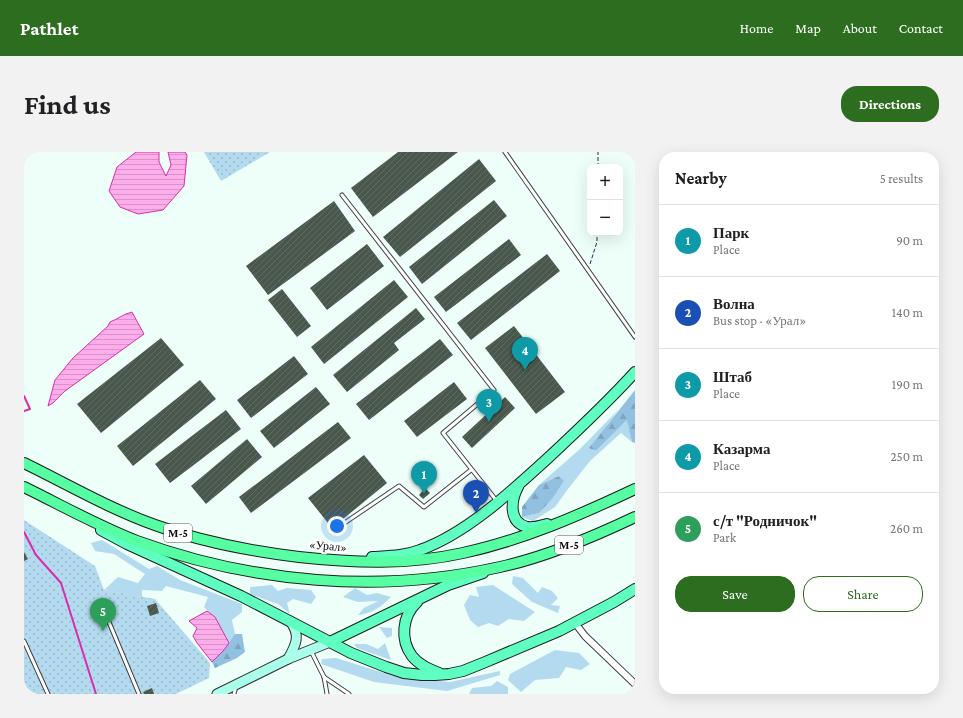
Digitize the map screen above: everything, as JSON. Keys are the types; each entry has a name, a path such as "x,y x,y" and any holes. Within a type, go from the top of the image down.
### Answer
{"highway":[{"name":"«Урал»","path":"24,463 110,506 154,525 173,531 207,541 270,554 345,561 414,561 464,552 496,544 564,521 635,489"},
{"name":"М-5","path":"24,487 110,530 168,551 232,569 280,577 317,580 411,581 459,575 501,567 533,558 575,543 615,527 635,517"}],"main road":[{"path":"345,561 397,556 419,551 437,544 458,531 520,483 589,420 635,372"},
{"path":"520,483 512,502 514,515 519,523 527,527 534,527 564,521"},
{"path":"73,512 97,528 127,544 241,596 367,660 404,672 435,675 463,671 559,631 614,602 635,589"},
{"path":"217,694 288,659 330,642 422,597 501,567"},
{"path":"422,597 413,605 404,624 404,636 407,647 412,656 419,663 434,671 449,674"},
{"path":"288,659 295,644 297,635 295,628 290,621"}],"street":[{"path":"575,623 584,636 632,679 635,684"}],"lane":[{"path":"505,152 635,337"},
{"path":"342,195 494,390 443,433 497,502"},
{"path":"343,524 398,486 424,507 471,470"},
{"path":"101,603 139,694"},
{"path":"24,641 48,694"},
{"path":"310,650 324,677 327,694"},
{"path":"324,677 349,694"},
{"path":"234,694 236,684"}],"path":[{"path":"598,152 598,164"},
{"path":"588,270 597,242 597,236"}],"shaded area":[{"path":"136,152 159,152 159,162 166,176 171,165 168,152 185,152 187,155 184,186 163,210 138,214 120,207 109,191 117,167"},
{"path":"204,152 270,152 221,181"},
{"path":"132,312 144,334 65,391 48,406 55,380 73,358 108,326 110,322"},
{"path":"619,409 590,448 596,451 628,419 632,442 621,433 590,461 555,507 533,521 522,517 539,513 553,498 564,481 559,476 539,485 580,449"},
{"path":"24,520 95,566 104,590 155,599 210,663 209,678 176,694 24,694"},
{"path":"102,540 149,569 157,566 180,580 242,604 242,612 232,620 235,634 229,643 215,618 204,607 208,597 166,586 162,591 142,590 142,597 104,590 118,577 138,583 145,574 114,554 95,551 91,543"},
{"path":"513,576 523,578 538,593 542,587 552,591 558,598 551,605 560,606 558,613 532,602 512,584"},
{"path":"272,585 278,591 287,588 311,590 316,597 311,604 293,599 287,603 290,614 278,604 250,594 250,587"},
{"path":"493,585 535,612 524,621 509,619 498,626 489,623 478,627 470,620 464,605 470,595 479,597 476,587"},
{"path":"355,588 367,595 377,593 391,597 376,609 368,613 358,615 364,608 378,601 358,602 343,597"},
{"path":"207,611 215,617 229,643 212,662 193,636 197,628 189,621"},
{"path":"379,627 392,628 392,636 387,638"},
{"path":"385,643 391,660 357,648 354,644 366,644 378,649"},
{"path":"555,650 579,653 590,664 581,670 566,667 559,678 535,680 521,692 508,680 510,674"},
{"path":"336,658 397,677 450,682 500,671 500,675 447,691 374,682 321,664 322,659"},
{"path":"497,681 508,687 508,694 469,694 472,688 491,686"}],"green space":[{"path":"635,390 635,443 632,442 627,420 596,451 589,448"},
{"path":"559,476 564,481 553,498 539,513 522,517 522,507 539,485"},
{"path":"235,634 242,634 245,652 237,658 215,668 212,662 224,650"}],"building":[{"path":"398,152 458,152 373,217 351,188"},
{"path":"479,159 496,181 400,257 383,237"},
{"path":"494,200 507,216 422,284 409,267"},
{"path":"334,201 355,231 268,295 246,266"},
{"path":"509,239 521,255 446,312 434,297"},
{"path":"367,244 384,266 327,310 310,288"},
{"path":"547,254 560,271 471,340 457,323"},
{"path":"394,280 408,297 324,364 311,347"},
{"path":"282,289 311,326 297,337 268,300"},
{"path":"416,308 425,319 394,343 399,350 347,392 333,375"},
{"path":"514,326 565,392 536,414 485,348"},
{"path":"161,338 184,365 101,433 77,404"},
{"path":"440,339 453,355 369,420 356,404"},
{"path":"294,356 308,374 251,418 237,400"},
{"path":"200,380 216,399 133,466 117,446"},
{"path":"454,382 467,399 417,437 404,421"},
{"path":"316,387 330,404 274,448 260,431"},
{"path":"505,397 515,408 472,448 462,437"},
{"path":"226,410 241,429 170,483 155,464"},
{"path":"338,422 351,438 251,513 239,497"},
{"path":"247,439 262,457 206,504 191,486"},
{"path":"364,455 387,483 332,528 308,498"},
{"path":"425,488 430,493 423,499 419,495"},
{"path":"24,552 28,559 24,561"},
{"path":"156,603 159,613 150,616 147,606"},
{"path":"152,688 154,694 144,694 143,692"}],"waterway":[{"path":"24,396 30,409 24,411"},
{"path":"24,532 36,555 61,583 96,694"}],"place":[{"name":"Казарма","path":"525,370"},
{"name":"Штаб","path":"489,422"},
{"name":"Парк","path":"424,494"},
{"name":"Волна","path":"476,513"},
{"name":"с/т \"Родничок\"","path":"103,631"}]}
